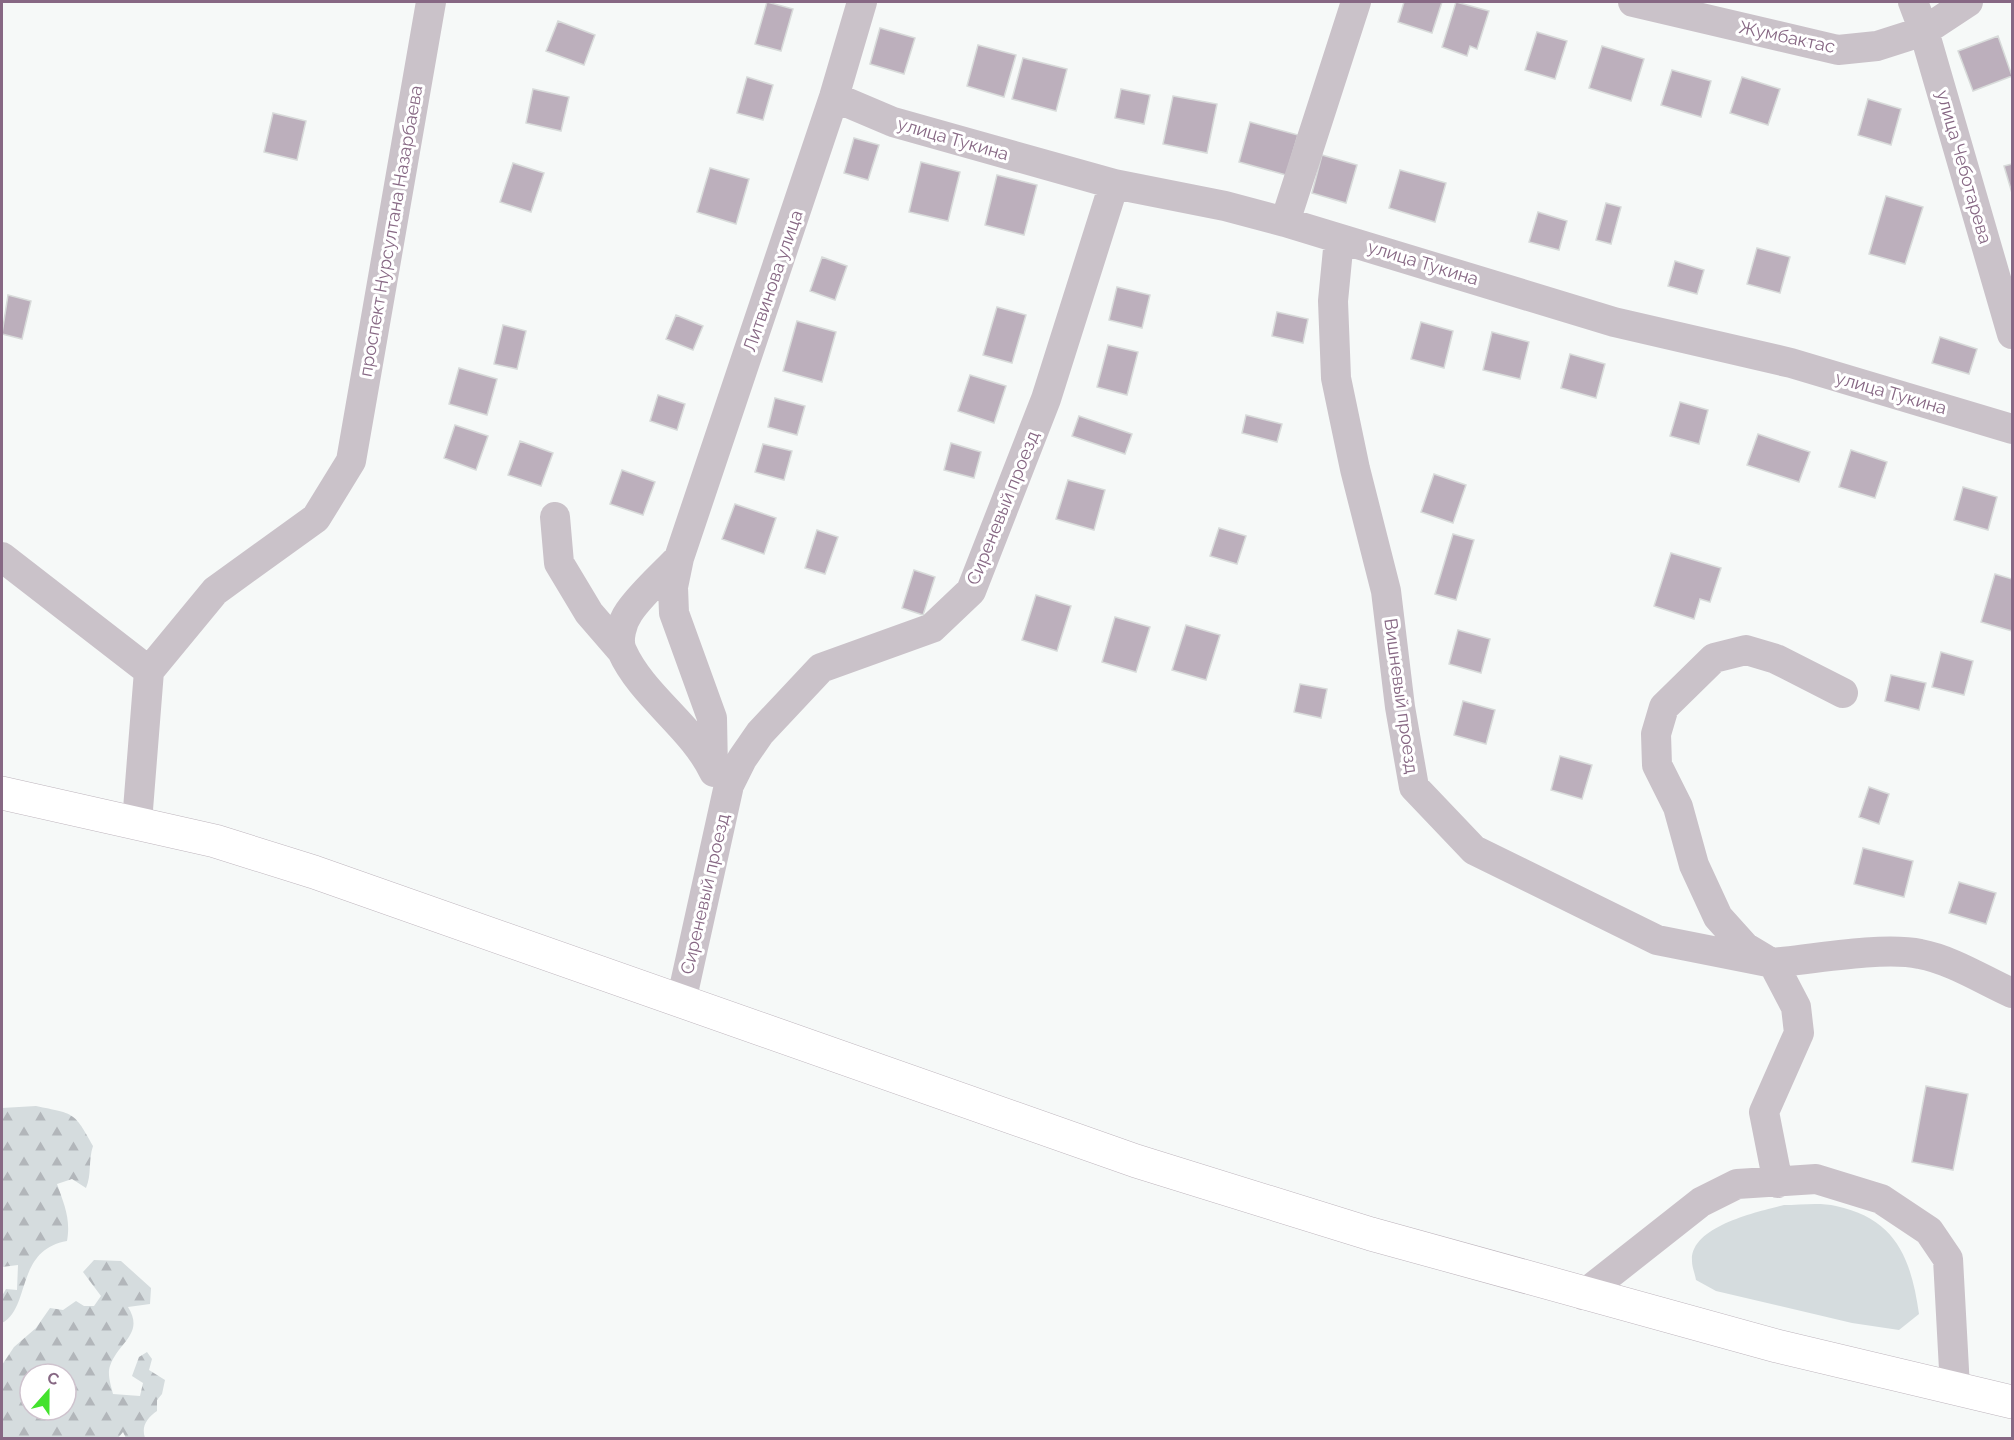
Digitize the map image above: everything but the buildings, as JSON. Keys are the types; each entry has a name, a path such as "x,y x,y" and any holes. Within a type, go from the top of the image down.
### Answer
{"main road":[{"path":"2,793 215,841 314,872 1136,1161 1371,1234 1777,1346 2013,1401"}],"street":[{"name":"проспект Нурсултана Назарбаева","path":"149,671 215,591 316,518 351,461 431,2"},
{"name":"Литвинова улица","path":"722,819 713,770 712,718 674,613 673,587 679,558 834,97 862,2"},
{"path":"1285,222 1356,2"},
{"name":"Жумбактас","path":"1633,2 1838,50 1877,46 1924,31 1968,2"},
{"name":"улица Чеботарева","path":"1913,2 1924,31 2013,334"},
{"name":"улица Тукина","path":"834,97 893,122 1114,183 1225,206 1285,222 1614,322 1791,363 2013,429"},
{"name":"Сиреневый проезд","path":"681,1002 729,785 742,759 760,733 821,668 932,628 971,591 1046,399 1114,183"},
{"name":"Вишневый проезд","path":"1339,239 1333,301 1336,378 1355,469 1386,591 1414,787 1474,849 1657,940 1773,963 1880,953 1919,953 2013,993"},
{"path":"555,517 559,563 589,613 621,650 637,675 670,711 713,770"},
{"path":"2,556 149,671 136,822"},
{"path":"621,650 621,631 629,612 679,558"},
{"path":"1778,1184 1764,1112 1799,1033 1796,1007 1773,963 1745,947 1718,917 1694,865 1678,807 1657,765 1656,734 1664,707 1714,658 1746,650 1776,659 1843,693"},
{"path":"1583,1294 1701,1202 1737,1184 1778,1184 1816,1179 1881,1199 1929,1231 1948,1259 1955,1388"}],"green space":[{"path":"36,1106 66,1113 77,1120 93,1146 89,1178 86,1188 72,1179 57,1184 67,1219 67,1241 50,1246 39,1256 31,1267 11,1316 2,1323 2,1296 6,1289 17,1290 18,1265 2,1267 2,1108"},
{"path":"1784,1205 1836,1206 1873,1220 1887,1231 1905,1259 1916,1294 1919,1314 1899,1330 1852,1323 1716,1291 1696,1280 1692,1261 1694,1249 1702,1238 1728,1222"},
{"path":"94,1260 121,1261 151,1288 150,1304 128,1307 132,1316 132,1331 114,1358 109,1373 113,1394 140,1396 143,1383 132,1376 139,1357 147,1352 152,1359 149,1370 165,1380 162,1394 157,1400 157,1411 144,1426 145,1438 126,1438 123,1432 118,1438 2,1438 2,1365 14,1347 36,1328 50,1308 63,1310 76,1301 84,1306 94,1306 101,1296 83,1272"}]}
